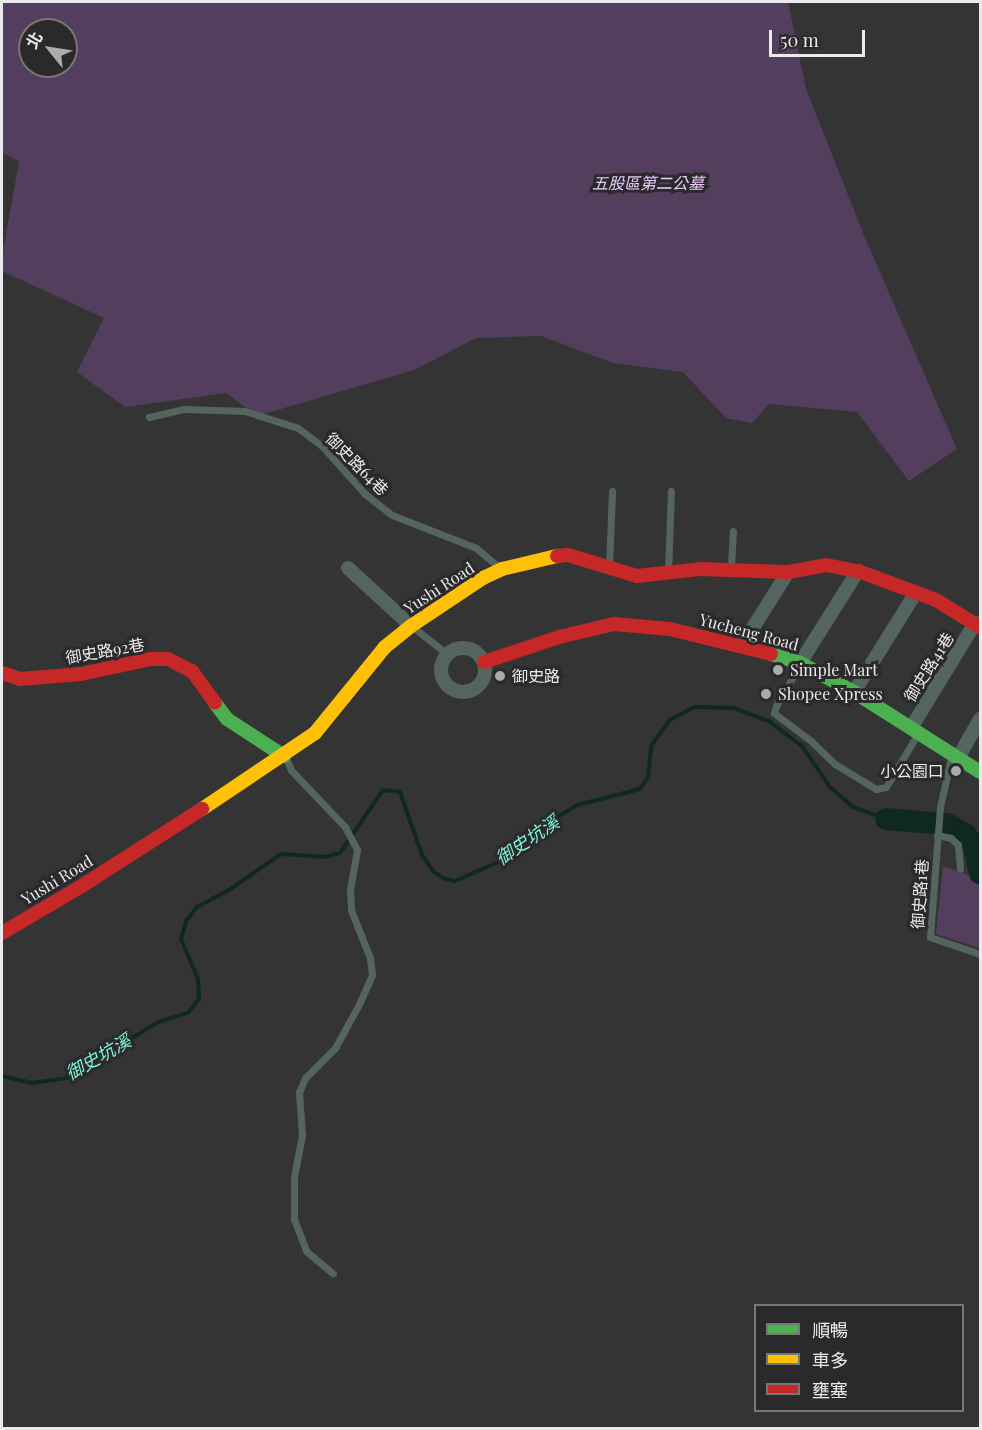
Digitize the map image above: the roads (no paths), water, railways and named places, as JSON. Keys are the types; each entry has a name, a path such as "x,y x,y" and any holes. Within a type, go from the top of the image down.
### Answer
{"street":[{"name":"Yushi Road","path":"2,933 80,887 284,756 315,733 385,647 411,626 483,578 502,570 548,557 568,555 637,576 700,569 788,572 826,565 858,571 936,600 978,625"},
{"path":"348,568 411,626"},
{"path":"801,663 858,571"},
{"path":"742,645 788,572"},
{"path":"854,692 915,594"},
{"name":"Yucheng Road","path":"484,662 559,637 614,624 670,628 742,645 801,663 854,692 981,772"},
{"name":"御史路41巷","path":"915,730 978,625"},
{"path":"465,648 476,652 484,662 485,674 479,686 462,692 450,688 442,677 442,664 447,654 465,648"},
{"name":"御史路92巷","path":"2,673 21,679 81,674 151,659 168,659 192,671 227,719 275,747 284,756"},
{"path":"955,756 981,718"}],"lane":[{"name":"御史路64巷","path":"149,417 184,409 245,411 298,428 322,446 365,494 392,515 476,548 502,570"},
{"path":"609,568 612,491"},
{"path":"668,573 670,491"},
{"path":"731,570 733,531"},
{"path":"411,626 447,654"},
{"path":"801,663 774,713 811,741 835,764 876,789 886,787 915,730"},
{"path":"284,756 291,770 345,827 357,850 350,890 351,910 370,958 372,975 335,1048 305,1078 299,1092 302,1135 294,1177 294,1219 306,1251 333,1274"},
{"path":"955,756 940,807 938,835 951,838 958,845 960,869"},
{"name":"御史路1巷","path":"938,835 930,937 981,954"}],"waterway":[{"name":"御史坑溪","path":"2,1076 32,1083 67,1078 158,1022 188,1013 199,999 198,979 181,939 186,921 197,907 229,890 281,854 324,857 340,853 383,790 400,792 422,855 433,871 445,879 455,881 505,859 542,827 577,805 640,789 648,777 651,746 670,720 694,707 734,708 770,722 802,746 830,787 853,807 886,819"},
{"name":"御史坑溪","path":"886,819 947,824 965,834 974,845 980,873"}],"place":[{"name":"Simple Mart","path":"778,670"},
{"name":"御史路","path":"500,676"},
{"name":"Shopee Xpress","path":"766,694"},
{"name":"小公園口","path":"956,771"}],"park label":[{"name":"五股區第二公墓","path":"648,183"}]}
